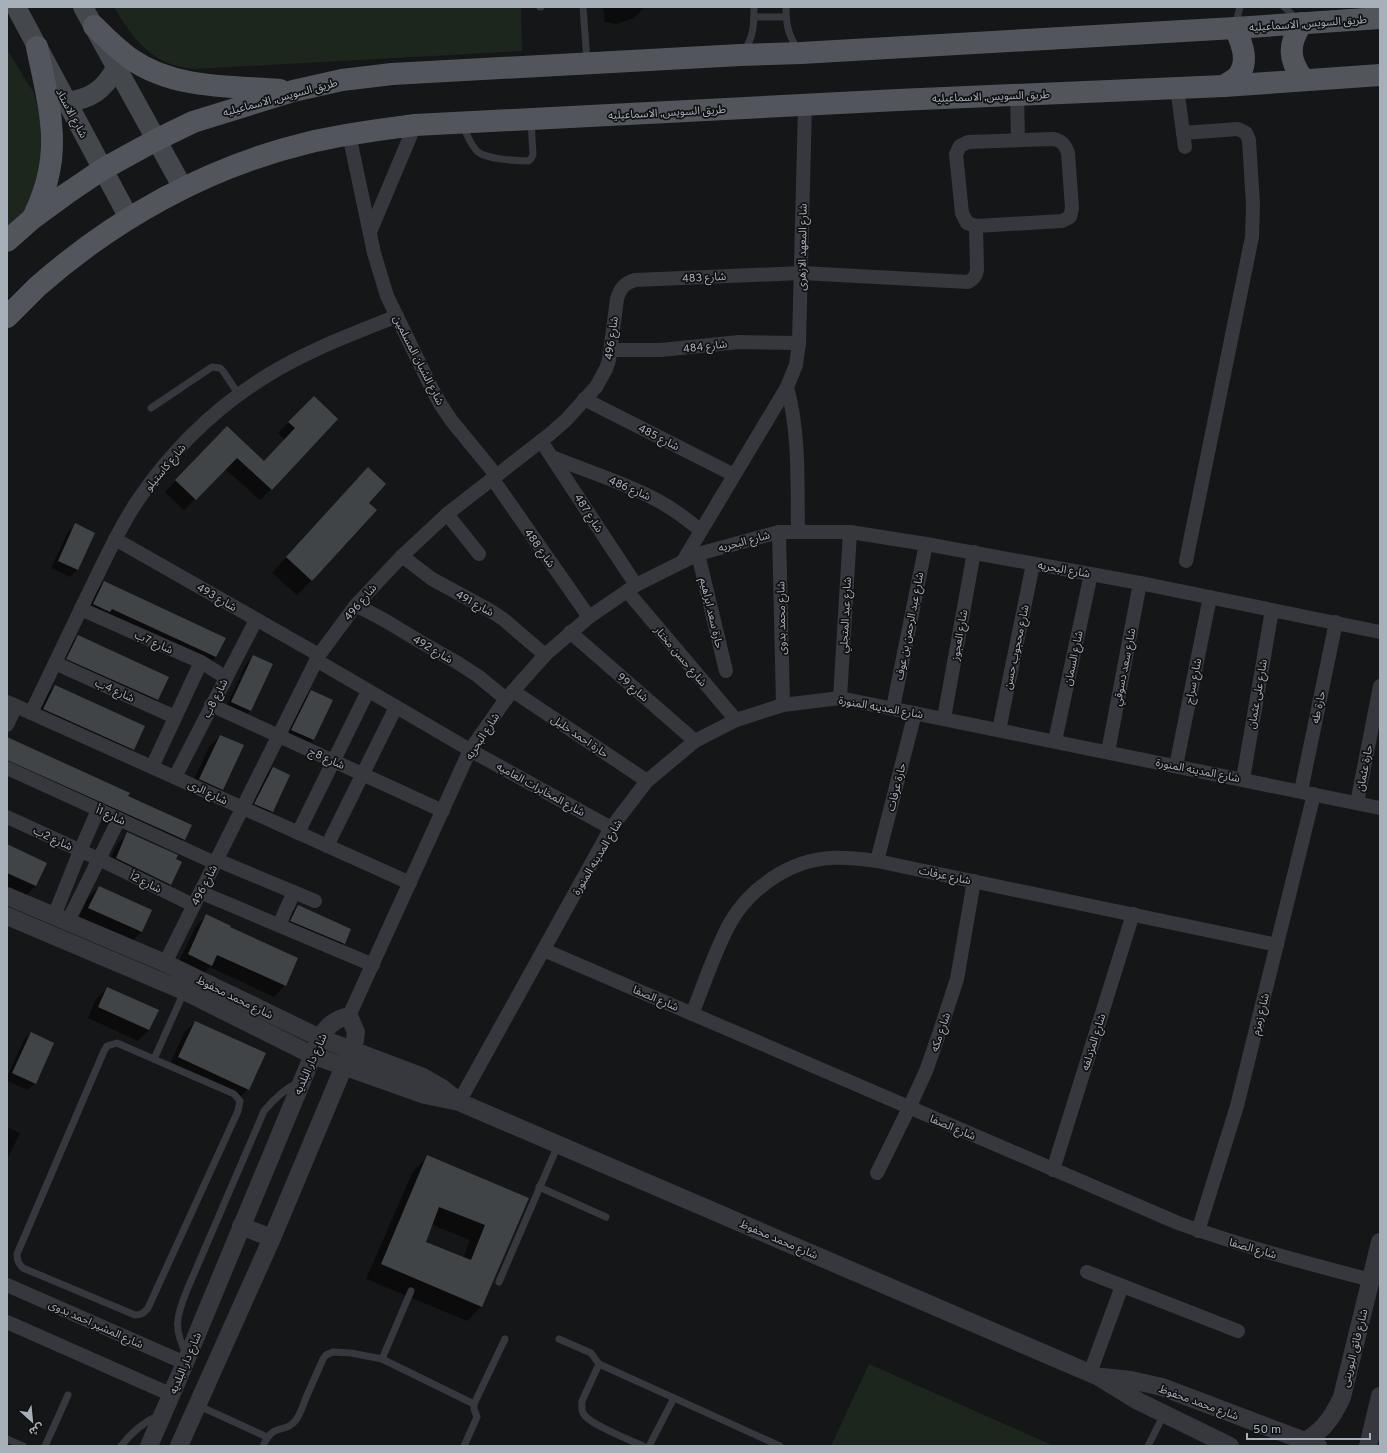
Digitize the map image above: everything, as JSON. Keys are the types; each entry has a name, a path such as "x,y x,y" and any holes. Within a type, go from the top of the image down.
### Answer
{"main road":[{"name":"شارع الاستاد","path":"16,7 129,218"},
{"path":"84,7 183,188"},
{"name":"طريق السويس, الاسماعيليه","path":"7,241 33,218 103,169 193,122 293,91 342,80 392,74 801,53 1235,28 1380,18"},
{"path":"1302,23 1294,34 1291,46 1292,58 1296,70 1303,80"},
{"path":"94,26 112,44 132,60 154,72 178,80 204,84 293,91"},
{"path":"1224,86 1236,78 1243,66 1244,52 1241,40 1235,28"},
{"path":"33,218 44,193 50,171 52,148 51,125 37,47"},
{"path":"66,102 79,100 96,92 110,79 116,68"},
{"name":"طريق السويس, الاسماعيليه","path":"7,317 37,288 81,251 129,218 183,188 223,170 264,155 306,143 349,134 415,126 461,123 805,105 1224,86 1380,74"}],"street":[{"path":"1177,88 1184,140 1238,129 1246,133 1249,140 1254,221 1186,561"},
{"path":"1017,95 1018,140"},
{"name":"شارع المعهد الازهرى","path":"683,562 787,387 796,365 799,343 802,273 805,105"},
{"path":"370,232 415,126"},
{"name":"شارع الشبان المسلمين","path":"349,134 380,275 397,316 441,405 494,477"},
{"path":"1052,139 1063,143 1066,147 1072,208 1070,217 1062,221 976,226 967,223 962,213 956,154 960,146 968,142 1052,139"},
{"name":"شارع 483","path":"617,299 623,286 628,282 635,280 802,273 968,282 973,280 977,270 976,226"},
{"name":"شارع 496","path":"165,963 317,658 356,606 402,556 447,514 558,427 596,387 604,374 609,360 617,299"},
{"name":"شارع كاستيلو","path":"31,713 115,539 138,500 166,464 196,431 216,412 268,375 308,353 397,316"},
{"name":"شارع 484","path":"611,350 677,349 739,342 799,343"},
{"path":"787,387 793,411 795,436 798,532"},
{"name":"شارع 485","path":"584,399 734,475"},
{"name":"شارع 487","path":"541,441 631,588"},
{"name":"شارع 486","path":"552,457 655,499 686,518 701,531"},
{"name":"شارع 488","path":"494,477 589,617"},
{"path":"447,514 479,554"},
{"name":"شارع البحريه","path":"349,1016 470,750 510,695 545,655 589,617 631,588 698,554 779,532 850,532 974,552 1140,583 1380,632"},
{"name":"شارع محمد بدوى","path":"779,532 783,705"},
{"name":"شارع عبد المتجلي","path":"840,698 850,532"},
{"name":"شارع 493","path":"115,539 256,620 368,691 470,750"},
{"name":"شارع عبد الرحمن بن عوف","path":"893,708 926,544"},
{"name":"شارع العجوز","path":"944,718 974,552"},
{"name":"حارة سعد ابراهيم","path":"698,554 726,671"},
{"name":"شارع 491","path":"402,556 442,585 491,611 545,655"},
{"name":"شارع محجوب حسن","path":"999,730 1033,564"},
{"name":"شارع السمان","path":"1055,741 1091,574"},
{"name":"شارع سعد دسوقي","path":"1108,752 1140,583"},
{"name":"شارع حسن مختار","path":"631,588 736,720"},
{"name":"شارع سراج","path":"1176,766 1210,597"},
{"name":"شارع 492","path":"356,606 390,623 510,695"},
{"name":"شارع 7ب","path":"81,609 201,662 226,678"},
{"name":"شارع على عثمان","path":"1243,779 1272,610"},
{"name":"شارع 8ب","path":"175,777 256,620"},
{"name":"حارة طه","path":"1308,793 1336,622"},
{"name":"شارع 99","path":"570,632 695,742"},
{"path":"152,767 201,662"},
{"name":"شارع 4ب","path":"55,663 175,717"},
{"name":"حارة عثمان","path":"1357,803 1380,686"},
{"path":"298,833 368,691"},
{"name":"حارة احمد خليل","path":"510,695 647,781"},
{"name":"شارع المدينه المنورة","path":"459,1102 611,828 647,781 695,742 736,720 783,705 840,698 1380,808"},
{"path":"7,725 11,704"},
{"name":"شارع الرى","path":"11,704 410,883"},
{"name":"شارع 8ج","path":"211,706 442,811"},
{"path":"327,846 396,707"},
{"name":"حارة عرفات","path":"877,861 915,713"},
{"name":"شارع المخابرات العاميه","path":"470,750 611,828"},
{"name":"شارع 1أ","path":"7,768 98,810 216,861 315,901"},
{"name":"شارع زمزم","path":"1198,1231 1237,1106 1277,945 1308,793"},
{"path":"61,919 80,851 98,810"},
{"name":"شارع 2ب","path":"7,817 99,859"},
{"path":"61,919 99,859 119,819"},
{"name":"شارع عرفات","path":"692,1014 730,923 744,903 762,885 783,872 806,862 830,858 855,858 877,861 1277,945"},
{"name":"شارع 2أ","path":"99,859 193,906"},
{"name":"شارع مكه","path":"876,1172 909,1108 932,1054 957,979 974,881"},
{"path":"200,892 372,965"},
{"path":"279,925 294,892"},
{"name":"شارع محمد محفوظ","path":"7,896 165,963 216,998 312,1055 348,1057"},
{"name":"شارع المزدلفه","path":"1053,1170 1133,914"},
{"name":"شارع محمد محفوظ","path":"7,916 184,991 216,998 320,1038 348,1057 430,1096 459,1102 1095,1375 1138,1401 1230,1446"},
{"name":"شارع الصفا","path":"544,950 1198,1231 1265,1252 1370,1280"},
{"path":"179,1446 272,1238 355,1040 356,1032 349,1016"},
{"name":"شارع دار البلديه","path":"149,1446 172,1394 312,1055 320,1038 331,1024 340,1018 349,1016"},
{"path":"241,1226 272,1238"},
{"name":"شارع فائق البورينى","path":"1307,1444 1326,1425 1335,1412 1342,1397 1380,1242"},
{"path":"1087,1272 1238,1330"},
{"name":"شارع المشير احمد بدوى","path":"7,1285 186,1360"},
{"path":"1095,1375 1122,1286"},
{"path":"7,1322 172,1394"},
{"name":"شارع محمد محفوظ","path":"1095,1375 1131,1380 1162,1387 1307,1444"},
{"path":"1368,1446 1380,1396"}],"lane":[{"path":"583,7 587,63"},
{"path":"740,55 748,46 752,37 754,7"},
{"path":"786,7 789,35 801,53"},
{"path":"1235,28 1240,7"},
{"path":"1284,7 1302,23"},
{"path":"754,17 786,17"},
{"path":"461,123 474,146 481,154 528,161 533,155 531,119"},
{"path":"151,408 212,367 220,368 223,371 239,395"},
{"path":"154,1059 184,991"},
{"path":"118,1043 154,1059 234,1094 240,1101 240,1106 148,1308 140,1315 135,1315 23,1268 18,1262 17,1254 107,1046 118,1043"},
{"path":"186,1360 177,1333 181,1304 256,1125 274,1098 287,1088 301,1082"},
{"path":"499,1282 558,1144"},
{"path":"539,1187 606,1217"},
{"path":"382,1359 411,1291"},
{"path":"464,1446 477,1416 474,1409 474,1404 505,1339"},
{"path":"559,1339 591,1353 599,1364 780,1446"},
{"path":"263,1446 267,1437 276,1430 287,1427 297,1418 326,1355 333,1352 351,1353 382,1359 474,1404"},
{"path":"599,1364 582,1401 583,1413 592,1422 643,1446"},
{"path":"45,1446 68,1395"},
{"path":"649,1446 674,1398"},
{"path":"197,1405 267,1437"},
{"path":"121,1446 136,1430 149,1420 164,1413"},
{"path":"1148,1446 1164,1414"},
{"path":"7,1439 23,1446"}],"shaded area":[{"path":"114,7 521,7 522,51 193,69 176,66 164,61 146,49 125,25"},
{"path":"7,50 34,93 40,117 41,183 34,203 7,228"},
{"path":"869,1364 1054,1446 831,1446"}],"building":[{"path":"314,396 338,419 272,490 237,458 196,500 175,480 227,426 264,461 295,428 288,422"},
{"path":"368,467 386,484 369,503 377,510 312,581 286,557"},
{"path":"75,523 95,533 78,570 58,561"},
{"path":"104,581 226,638 216,657 112,609 110,612 93,604"},
{"path":"78,635 169,677 158,700 66,659"},
{"path":"253,655 273,664 251,711 231,702"},
{"path":"55,685 145,726 134,750 43,709"},
{"path":"311,690 333,700 314,740 291,730"},
{"path":"220,735 244,745 223,790 199,779"},
{"path":"7,737 130,793 128,796 192,825 185,840 7,760"},
{"path":"273,767 290,775 273,812 254,804"},
{"path":"127,832 178,855 176,859 182,862 171,885 116,858"},
{"path":"7,844 47,863 36,886 7,873"},
{"path":"99,886 152,910 142,932 88,908"},
{"path":"298,905 351,929 345,944 290,921"},
{"path":"206,914 231,926 230,927 298,958 286,986 217,955 212,966 188,954"},
{"path":"107,987 159,1010 149,1030 98,1007"},
{"path":"195,1021 266,1053 249,1090 178,1057"},
{"path":"31,1032 54,1043 36,1084 12,1073"},
{"path":"427,1155 529,1198 482,1307 381,1264","holes":["439,1207 485,1225 471,1260 426,1242"]}]}
